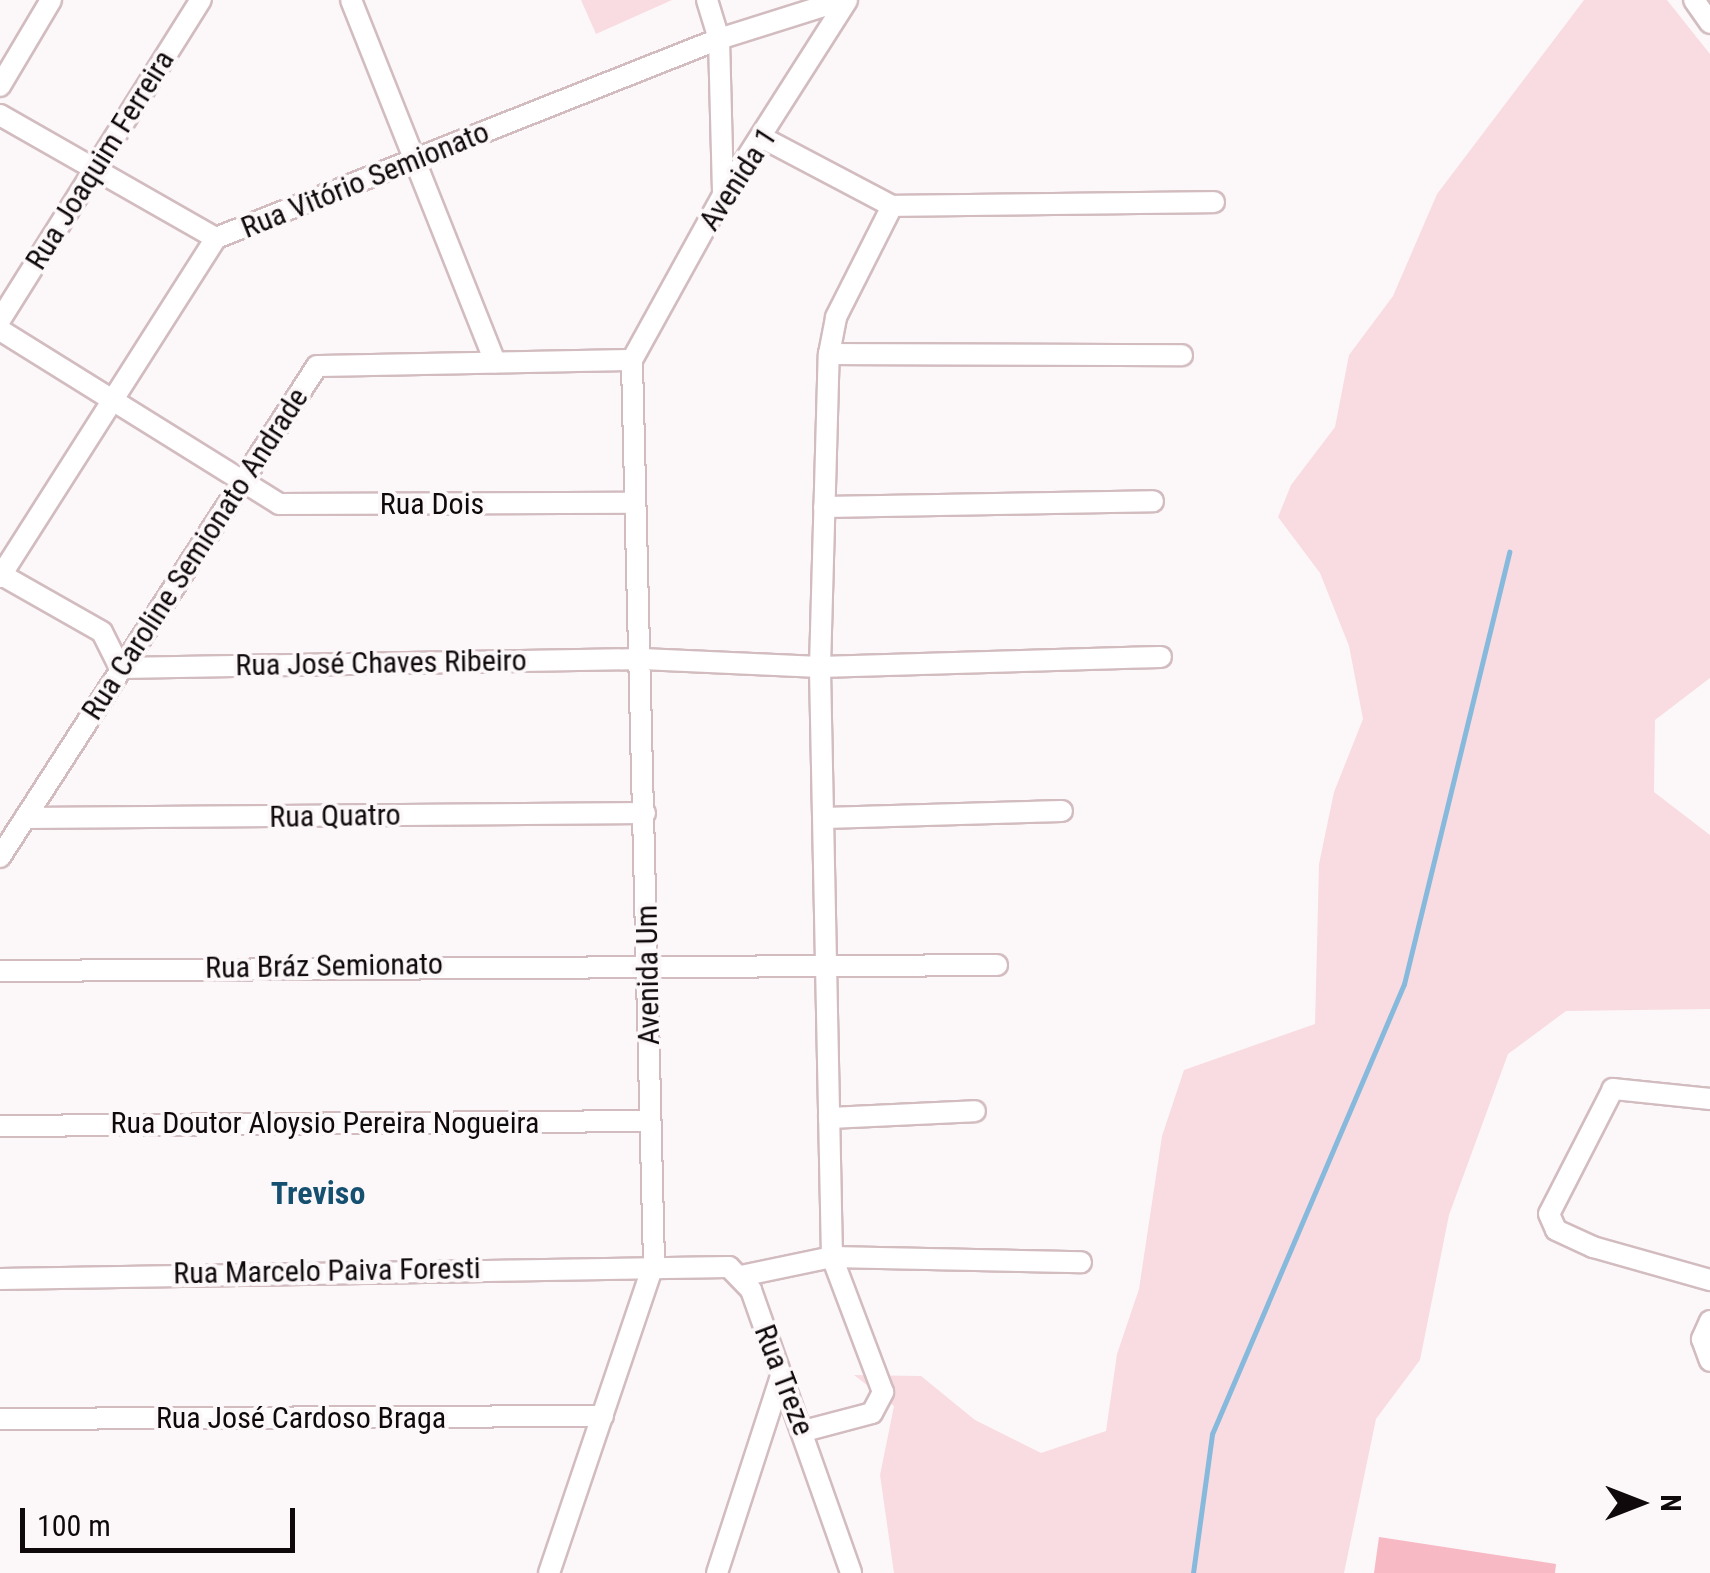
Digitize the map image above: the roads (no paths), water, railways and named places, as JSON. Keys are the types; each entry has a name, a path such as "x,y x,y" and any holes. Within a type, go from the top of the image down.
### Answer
{"street":[{"path":"0,86 52,0"},
{"name":"Rua Joaquim Ferreira","path":"0,320 201,0"},
{"path":"351,0 495,362"},
{"path":"707,0 719,38 723,194"},
{"name":"Rua Vitório Semionato","path":"0,575 216,238 719,38 845,0"},
{"name":"Avenida 1","path":"632,360 723,194 765,140 845,0"},
{"path":"1694,0 1710,23"},
{"path":"0,114 216,238"},
{"path":"765,140 892,206 1214,202"},
{"path":"804,1430 872,1413 883,1392 832,1257 820,667 829,354 836,317 892,206"},
{"name":"Rua Dois","path":"0,330 236,482 279,504 633,503"},
{"path":"829,354 1182,355"},
{"name":"Rua Caroline Semionato Andrade","path":"0,858 236,482 317,366 632,360"},
{"name":"Avenida Um","path":"548,1573 654,1262 632,360"},
{"path":"824,507 1152,500"},
{"path":"0,575 102,632 120,668"},
{"name":"Rua José Chaves Ribeiro","path":"120,668 642,659 820,667 1161,658"},
{"path":"824,818 1062,811"},
{"name":"Rua Quatro","path":"24,818 645,813"},
{"name":"Rua Bráz Semionato","path":"0,972 648,962 997,965"},
{"path":"1710,1099 1614,1089 1549,1214 1556,1230 1593,1247 1710,1280"},
{"path":"830,1118 976,1111"},
{"name":"Rua Doutor Aloysio Pereira Nogueira","path":"0,1126 650,1121"},
{"path":"654,1262 729,1267 741,1276 832,1257 1081,1262"},
{"name":"Rua Marcelo Paiva Foresti","path":"0,1279 654,1262"},
{"name":"Rua Treze","path":"741,1276 804,1430 851,1573"},
{"path":"1710,1321 1702,1339 1710,1362"},
{"path":"717,1573 780,1378"},
{"name":"Rua José Cardoso Braga","path":"0,1420 603,1416"}],"waterway":[{"path":"1193,1573 1212,1434 1404,984 1509,552"}],"district":[{"name":"Treviso","path":"318,1193"}]}
